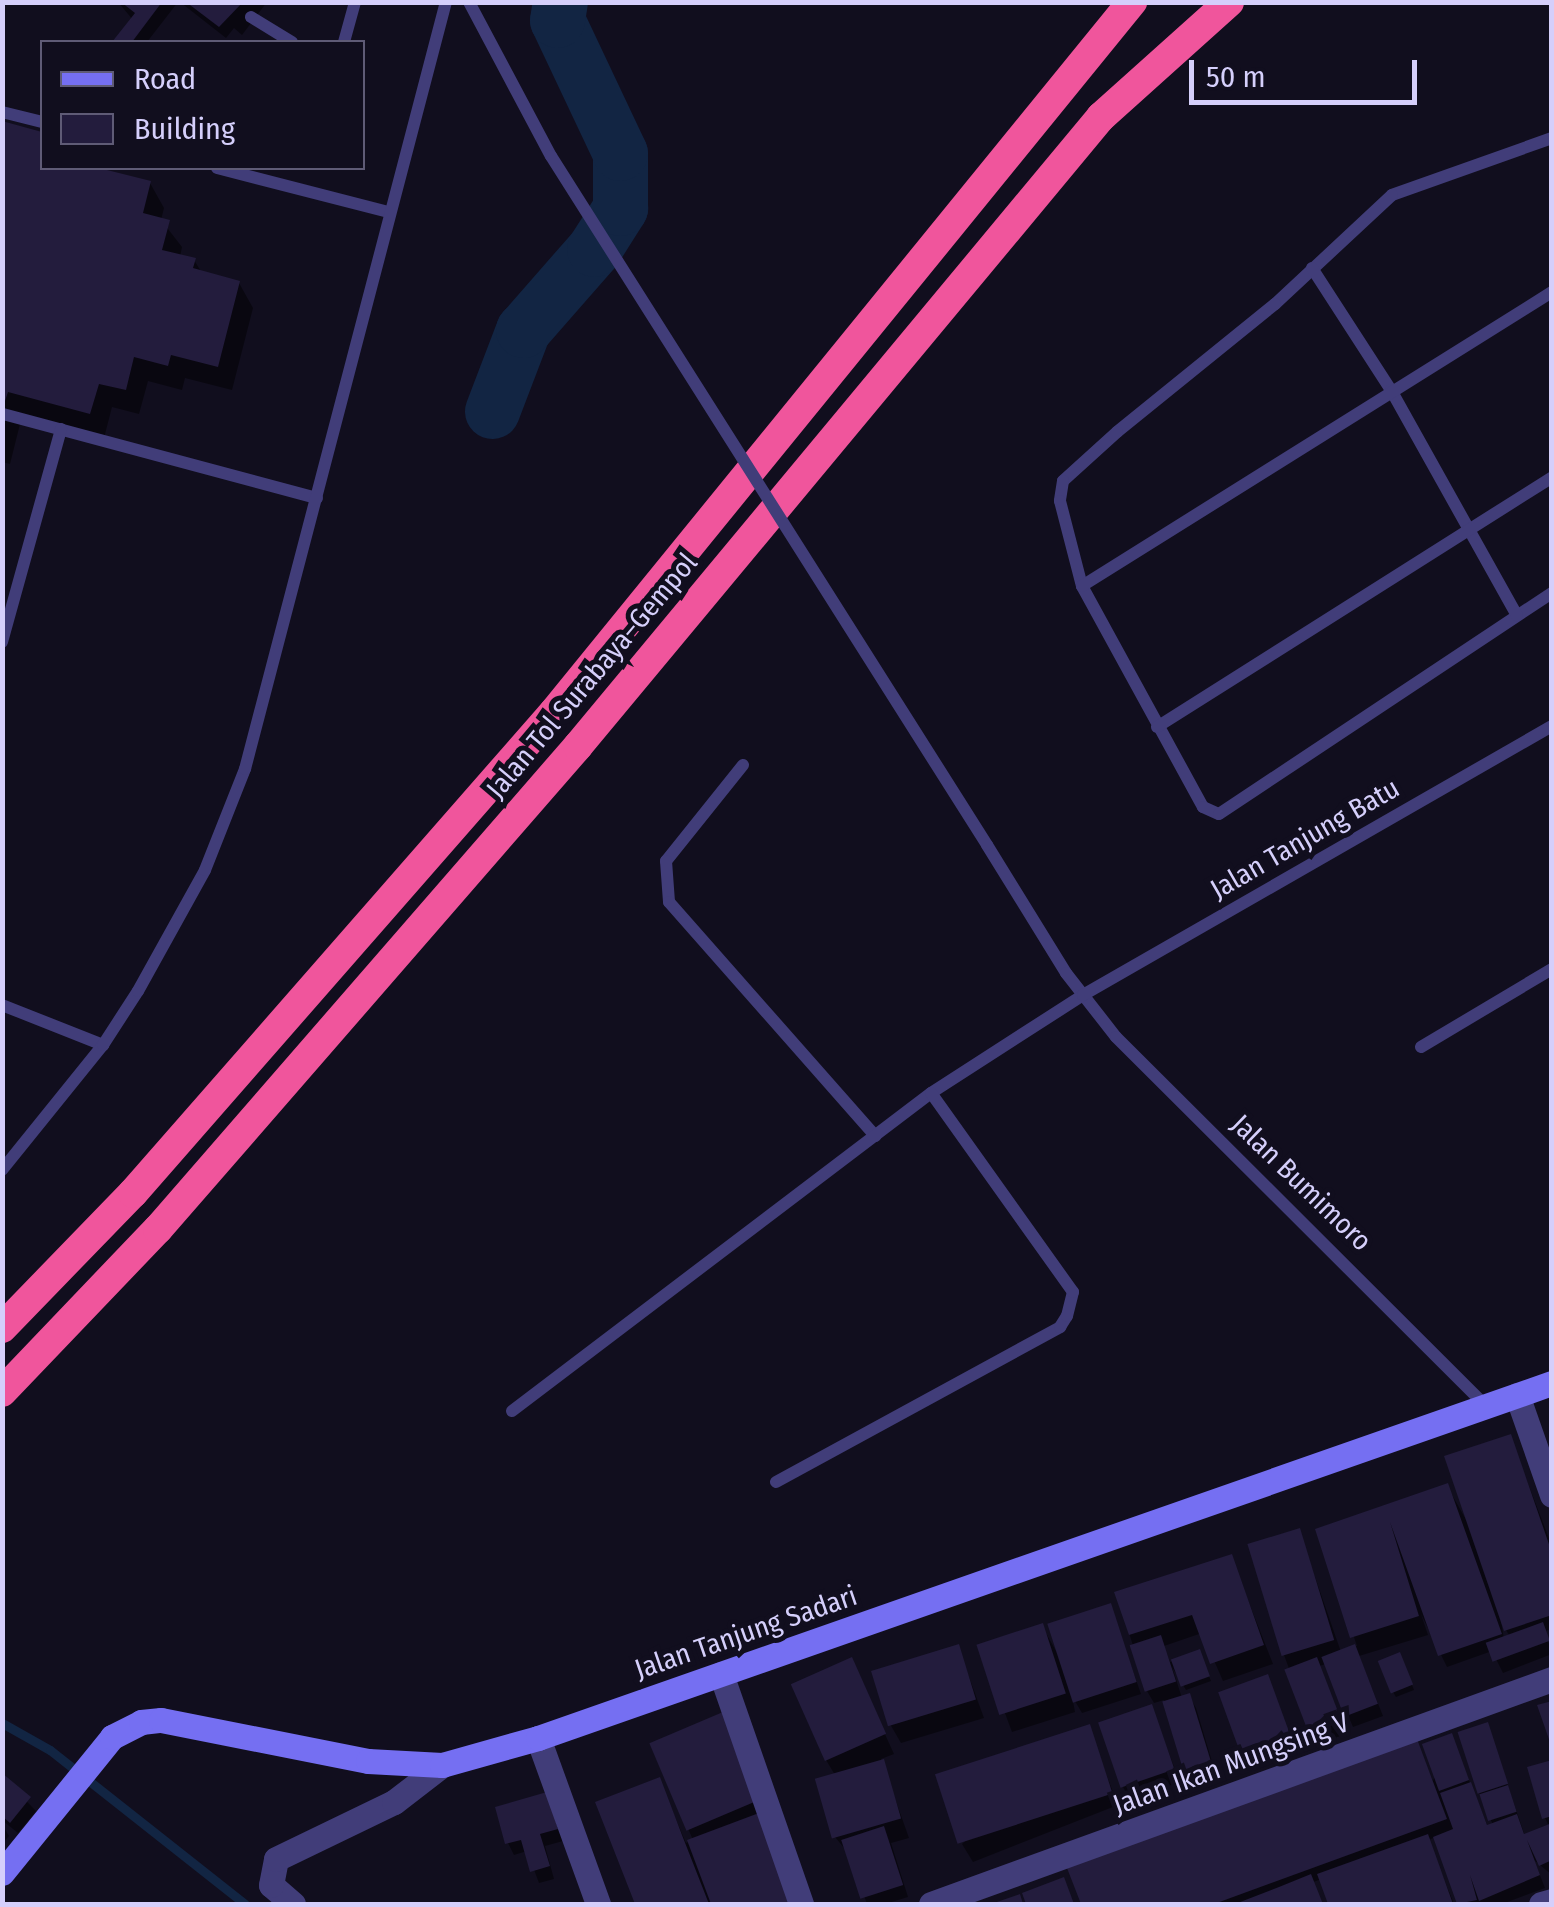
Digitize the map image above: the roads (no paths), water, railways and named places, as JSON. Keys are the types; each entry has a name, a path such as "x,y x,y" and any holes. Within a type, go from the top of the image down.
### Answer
{"highway":[{"name":"Jalan Tol Surabaya–Gempol","path":"2,1328 133,1193 554,712 1132,2"},
{"name":"Jalan Tol Surabaya–Gempol","path":"2,1392 158,1229 578,746 1101,117 1229,2"}],"street":[{"name":"Jalan Tanjung Sadari","path":"2,1872 68,1796 112,1737 161,1720 368,1761 442,1765 538,1738 1552,1383"},
{"path":"1516,1395 1552,1494"},
{"path":"721,1674 801,1904"},
{"name":"Jalan Ikan Mungsing V","path":"931,1904 1552,1679"},
{"path":"538,1738 598,1904"},
{"path":"293,1904 271,1885 276,1860 394,1802 442,1765"},
{"path":"1541,1904 1552,1901"}],"lane":[{"path":"345,40 355,2"},
{"path":"2,1170 104,1045 204,870 238,786 446,2"},
{"name":"Jalan Bumimoro","path":"469,2 551,156 1083,996 1116,1037 1486,1405"},
{"path":"251,18 289,40"},
{"path":"2,112 40,122"},
{"path":"1552,138 1392,195 1064,482 1060,500 1082,586 1203,807 1219,814 1552,592"},
{"path":"225,170 388,212"},
{"path":"1312,268 1391,390 1517,616"},
{"path":"1082,586 1552,292"},
{"path":"3,414 317,498"},
{"path":"2,642 61,429"},
{"path":"1157,727 1552,476"},
{"name":"Jalan Tanjung Batu","path":"512,1411 931,1093 1083,996 1552,726"},
{"path":"743,765 666,862 669,902 875,1136"},
{"path":"1421,1047 1552,970"},
{"path":"2,1005 104,1045"},
{"path":"776,1482 1060,1327 1067,1316 1073,1292 931,1093"}],"waterway":[{"path":"492,411 523,330 594,249 620,208 620,153 557,20 560,2"},
{"path":"2,1723 50,1750 245,1904"}]}
